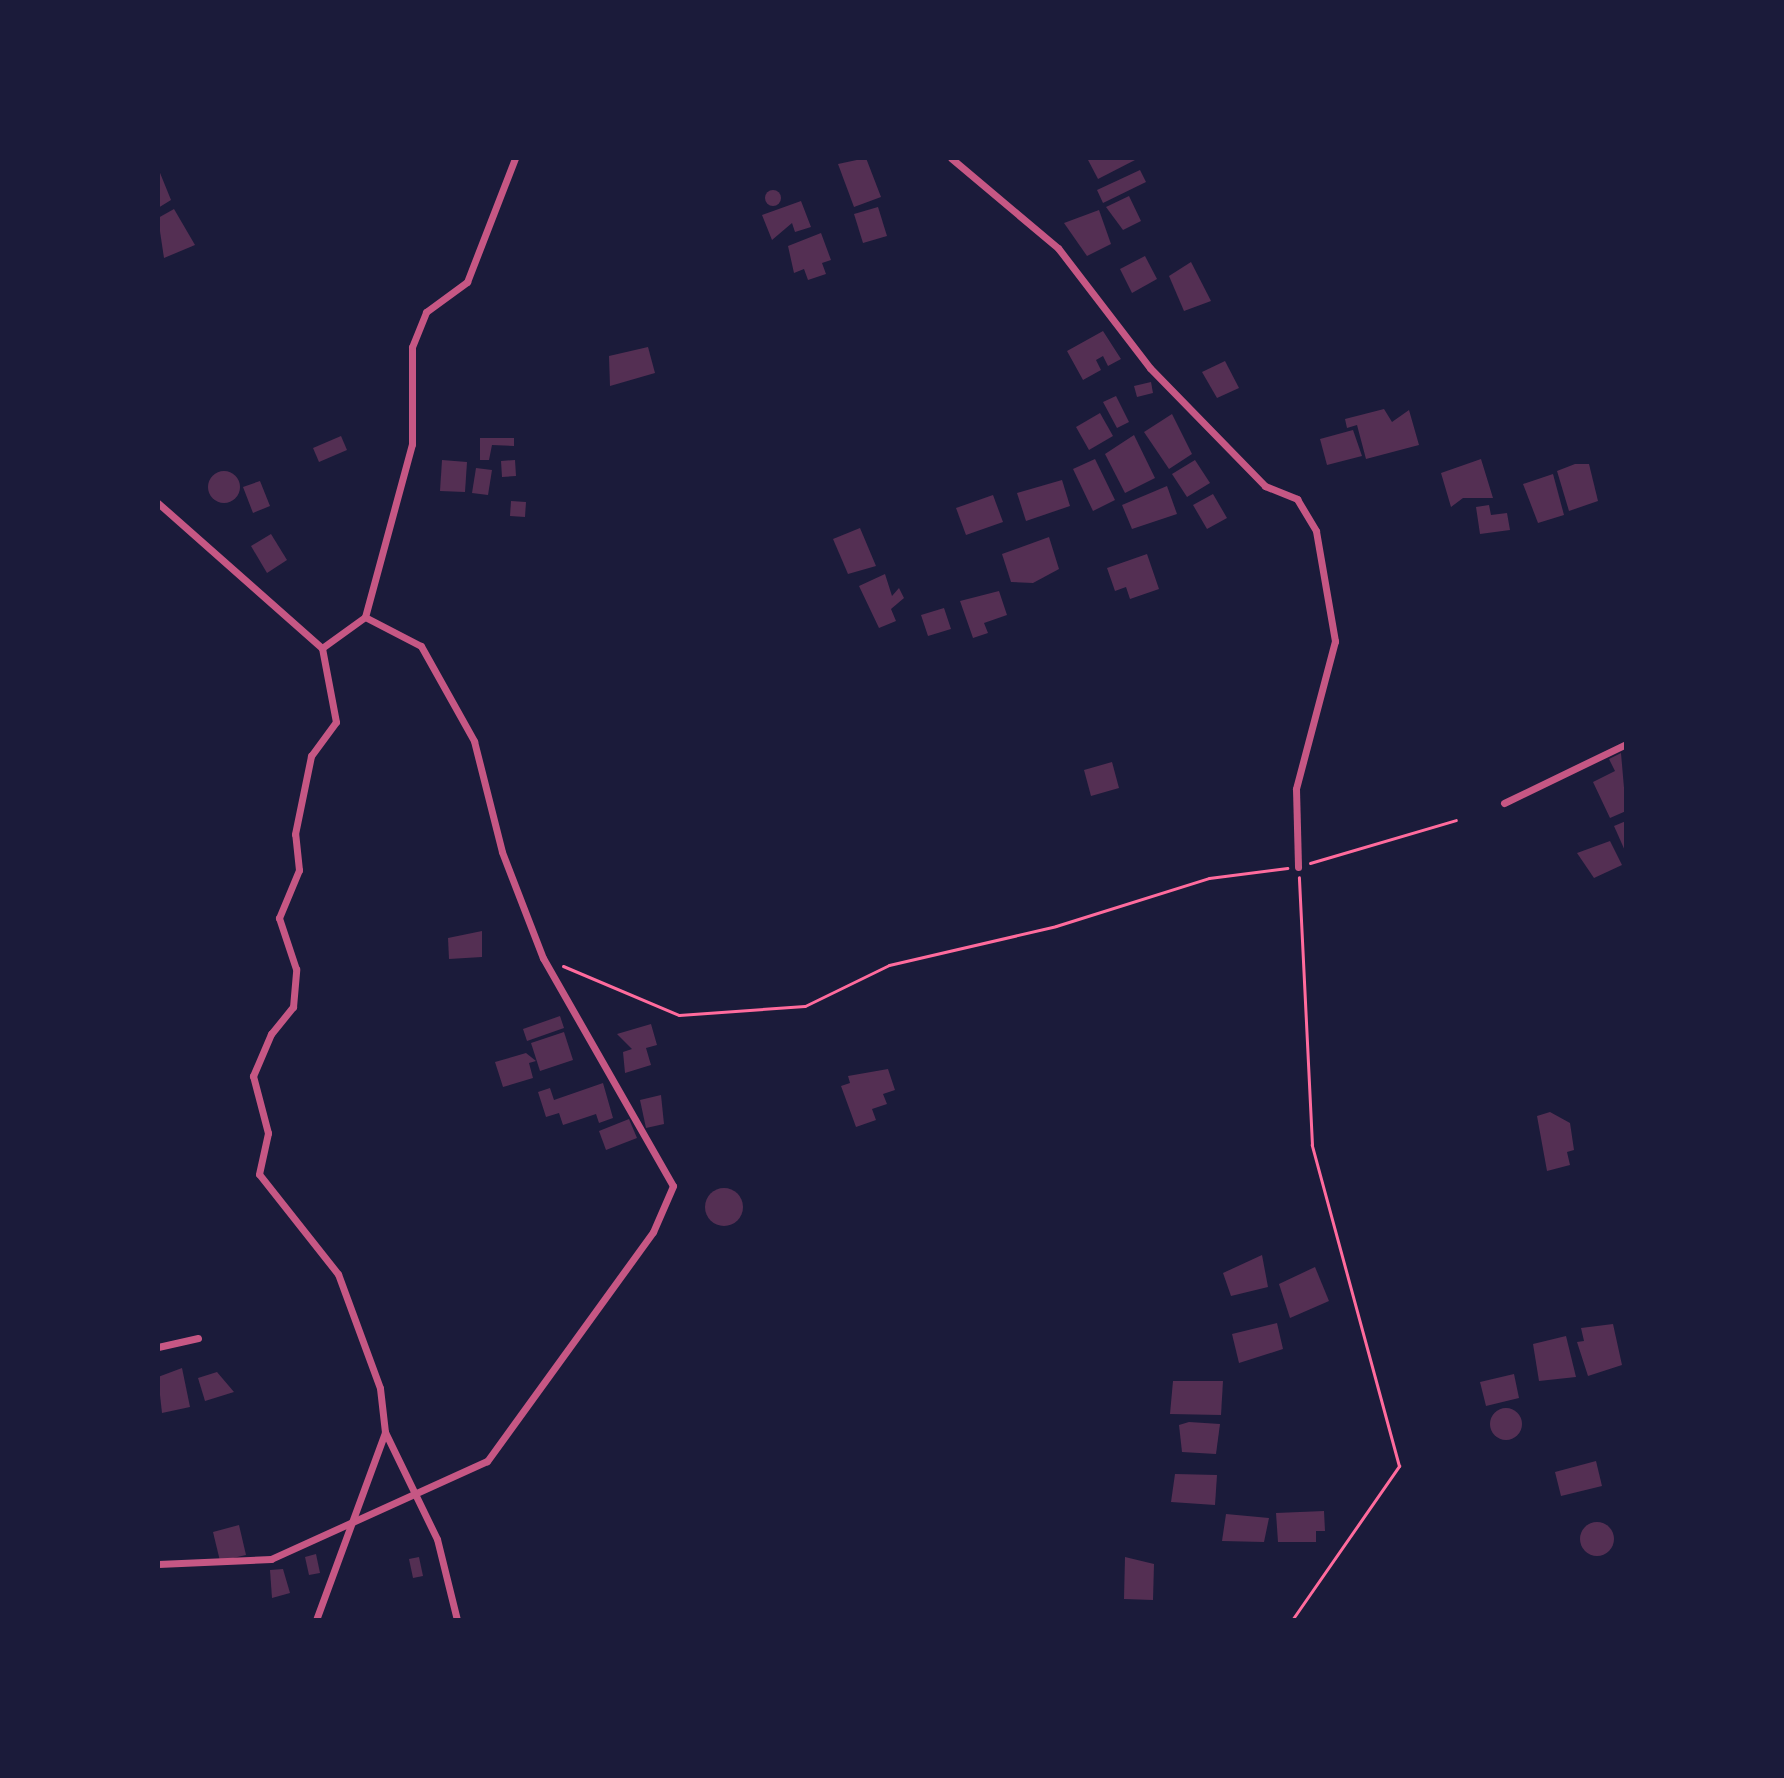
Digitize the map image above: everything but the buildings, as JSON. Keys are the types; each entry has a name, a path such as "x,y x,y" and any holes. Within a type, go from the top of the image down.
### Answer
{"street":[{"path":"322,648 365,617 412,444 412,347 426,312 467,282 515,158"},
{"path":"951,158 1058,248 1150,368 1265,486 1297,499 1316,531 1335,641 1296,789 1298,867"},
{"path":"158,503 322,648 336,722 311,756 295,834 299,870 279,918 296,969 293,1007 271,1034 253,1076 268,1133 259,1174 338,1274 380,1388 385,1432 437,1539 457,1620"},
{"path":"158,1564 271,1559 355,1520 415,1499 487,1461 653,1232 673,1186 543,958 502,852 474,741 421,646 365,617"},
{"path":"1504,803 1626,744"},
{"path":"158,1347 198,1338"},
{"path":"316,1620 385,1432"}],"path":[{"path":"543,958 679,1015 805,1006 889,965 1056,926 1209,878 1298,867 1456,820"},
{"path":"1292,1620 1399,1466 1312,1145 1298,867"}]}
